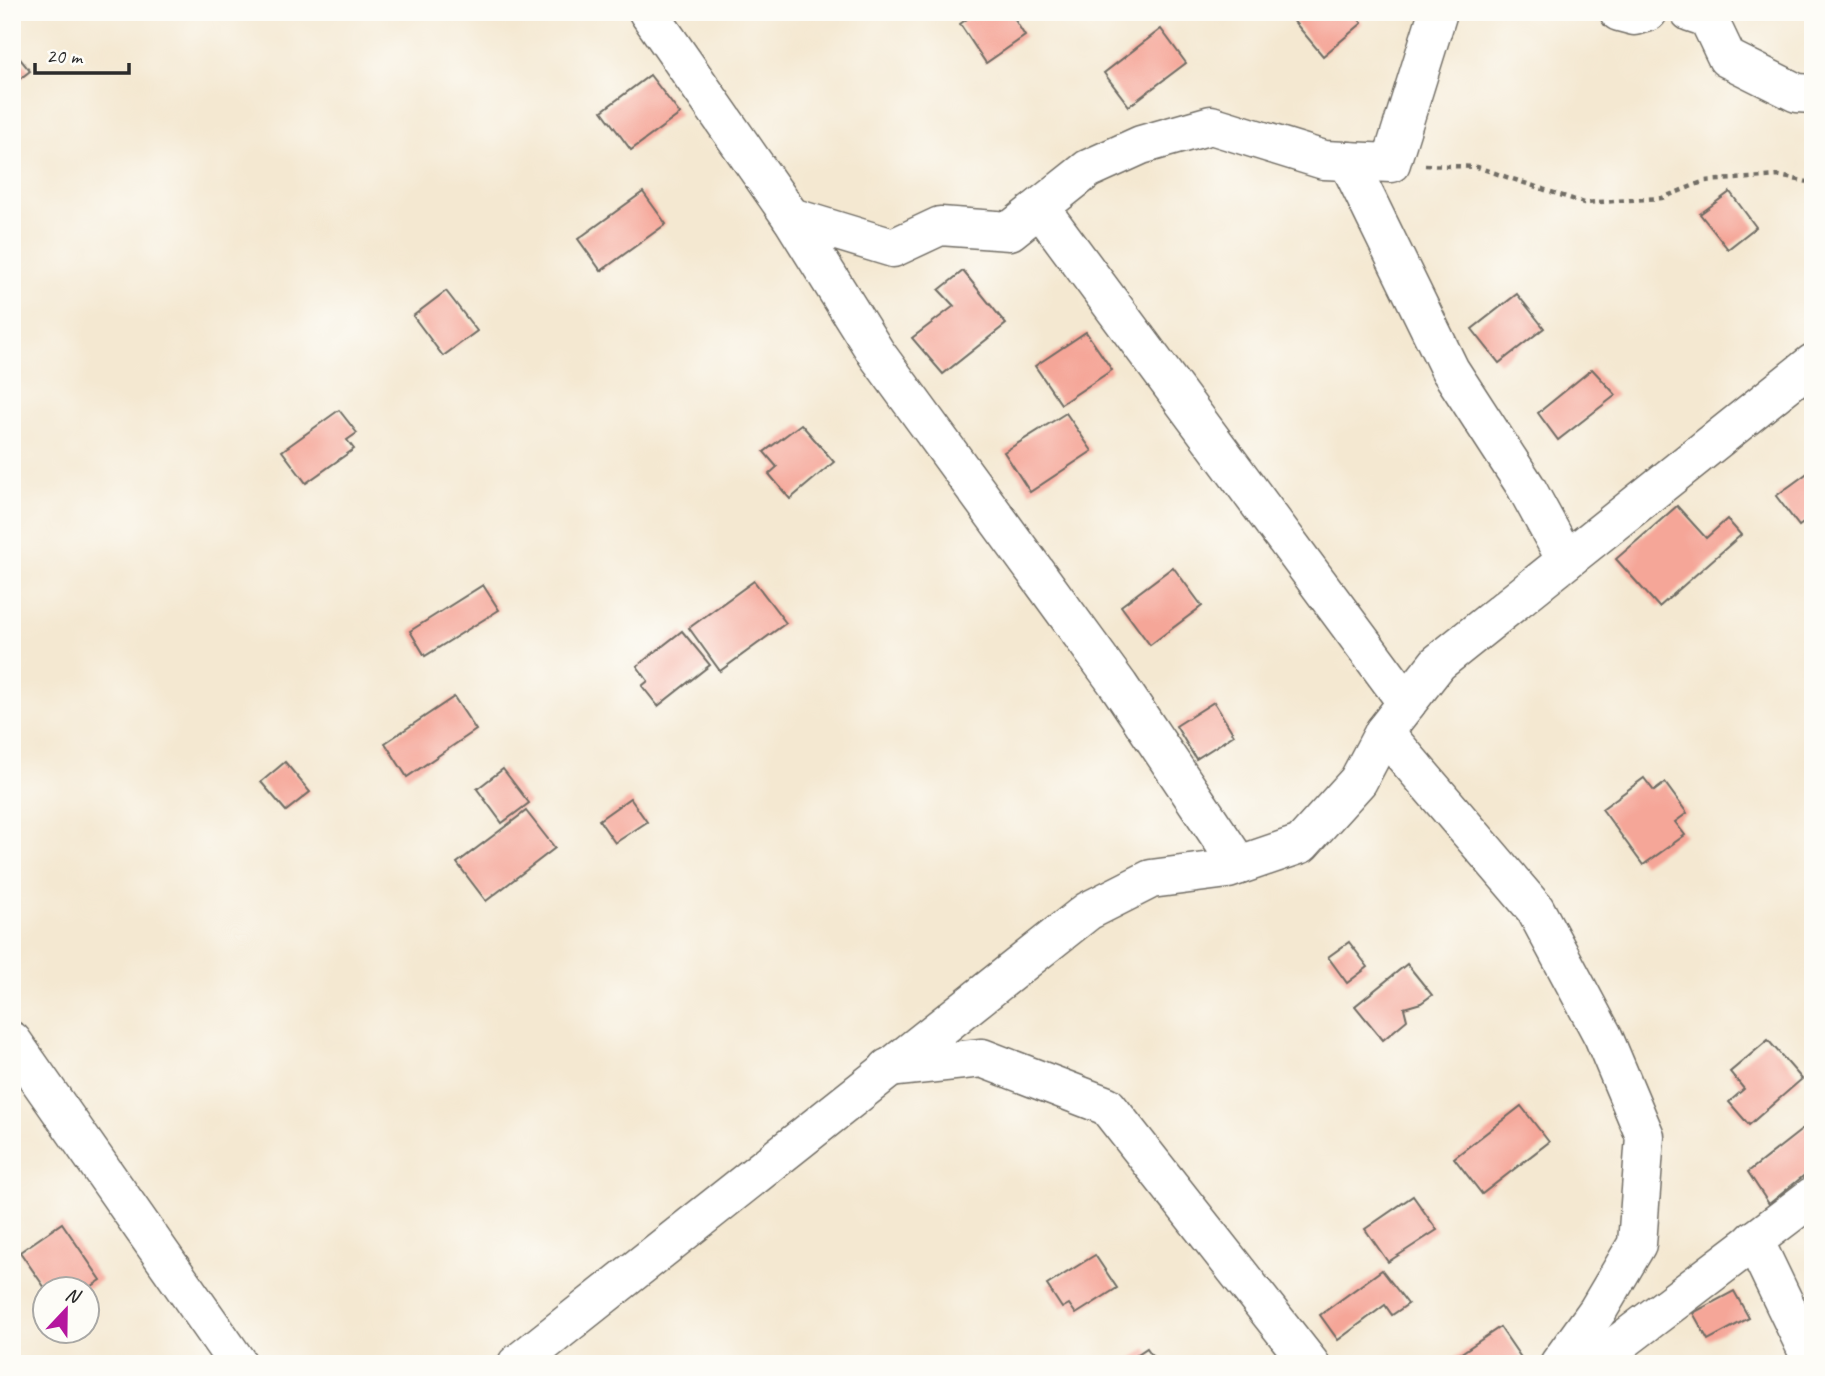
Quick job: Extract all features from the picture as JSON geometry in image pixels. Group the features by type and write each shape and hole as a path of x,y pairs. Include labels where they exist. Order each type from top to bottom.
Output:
{"street":[{"path":"648,12 791,217 876,353 1119,686 1239,865"},
{"path":"791,217 893,247 940,226 1010,231 1088,169 1141,145 1212,125 1324,160 1391,163 1438,12"},
{"path":"1619,12 1634,16 1648,12"},
{"path":"1689,12 1708,18 1727,58 1797,93 1813,94"},
{"path":"1348,161 1450,370 1526,486 1566,560"},
{"path":"1040,208 1407,703"},
{"path":"517,1364 1088,911 1151,879 1239,865 1301,844 1358,781 1384,732 1438,663 1813,363"},
{"path":"1384,732 1535,909 1603,1036 1645,1136 1637,1244 1598,1310 1559,1364"},
{"path":"12,1041 238,1364"},
{"path":"888,1068 982,1058 1107,1106 1310,1364"},
{"path":"1592,1364 1813,1196"},
{"path":"1754,1240 1813,1363"}],"path":[{"path":"1391,163 1477,167 1584,204 1662,198 1705,181 1779,176 1813,183"}],"building":[{"path":"977,12 1010,12 1025,36 986,63 960,24"},
{"path":"1286,12 1353,12 1362,23 1323,56"},
{"path":"1161,29 1186,63 1129,106 1104,73"},
{"path":"12,49 30,71 12,85"},
{"path":"650,75 680,114 631,150 602,111"},
{"path":"643,192 666,224 601,271 578,239"},
{"path":"1730,192 1756,227 1728,249 1700,214"},
{"path":"963,271 1006,324 943,374 912,338 954,306 939,290"},
{"path":"446,291 477,331 443,356 413,316"},
{"path":"1517,294 1544,328 1499,363 1472,329"},
{"path":"1086,332 1112,370 1061,404 1035,366"},
{"path":"1592,369 1616,395 1558,440 1538,413"},
{"path":"339,410 357,433 347,440 354,449 306,483 282,451"},
{"path":"1066,413 1092,451 1030,492 1004,452"},
{"path":"801,424 834,462 790,499 769,474 777,467 764,452"},
{"path":"1813,469 1813,516 1799,526 1776,496"},
{"path":"1677,506 1706,538 1727,519 1741,535 1659,607 1616,559"},
{"path":"1173,567 1202,606 1150,645 1121,606"},
{"path":"754,581 786,623 720,671 689,628"},
{"path":"483,585 499,610 425,656 410,631"},
{"path":"682,631 710,665 658,706 642,686 648,681 637,666"},
{"path":"454,697 476,730 407,777 385,743"},
{"path":"1214,702 1234,735 1196,759 1176,726"},
{"path":"285,762 310,792 286,811 261,782"},
{"path":"503,769 529,803 502,823 477,789"},
{"path":"1644,778 1654,791 1665,783 1687,813 1675,822 1685,835 1643,865 1602,809"},
{"path":"630,798 647,822 615,843 599,820"},
{"path":"526,811 555,848 486,901 457,863"},
{"path":"1349,942 1368,967 1347,983 1328,957"},
{"path":"1407,964 1432,995 1421,1003 1404,1008 1407,1020 1383,1040 1355,1006"},
{"path":"1768,1040 1802,1079 1749,1125 1729,1102 1744,1089 1730,1072"},
{"path":"1521,1106 1549,1142 1482,1194 1454,1158"},
{"path":"1813,1121 1813,1168 1769,1204 1748,1172"},
{"path":"1413,1196 1437,1230 1388,1262 1365,1229"},
{"path":"62,1223 97,1274 35,1274 20,1252"},
{"path":"1095,1255 1117,1288 1076,1314 1069,1304 1062,1308 1047,1285"},
{"path":"1382,1270 1408,1304 1392,1315 1385,1305 1338,1340 1320,1315"},
{"path":"1734,1291 1749,1318 1708,1340 1693,1313"},
{"path":"1500,1327 1522,1359 1515,1364 1458,1364 1454,1358"},
{"path":"1147,1348 1158,1364 1123,1364"}]}
